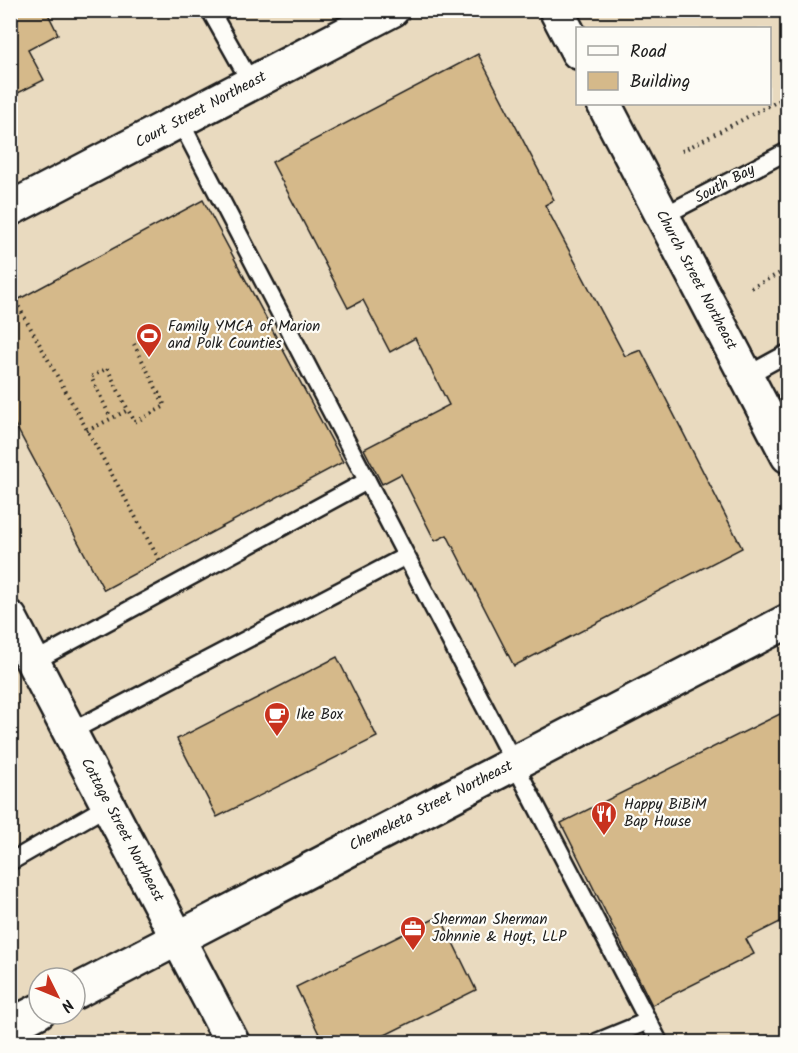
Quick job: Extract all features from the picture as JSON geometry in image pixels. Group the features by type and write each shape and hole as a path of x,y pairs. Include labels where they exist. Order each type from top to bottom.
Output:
{"street":[{"name":"Court Street Northeast","path":"10,209 392,10"},
{"path":"556,10 576,48"},
{"name":"Church Street Northeast","path":"605,105 788,456"},
{"name":"Cottage Street Northeast","path":"10,618 232,1042"},
{"name":"Chemeketa Street Northeast","path":"87,986 788,621"},
{"path":"10,1026 27,1017"}],"lane":[{"path":"210,10 251,83"},
{"path":"180,121 659,1042"},
{"name":"South Bay","path":"663,216 788,151"},
{"path":"746,375 788,353"},
{"path":"33,662 367,481"},
{"path":"70,732 406,556"},
{"path":"10,862 109,805"},
{"path":"597,1042 648,1021"}],"path":[{"path":"771,105 788,96"},
{"path":"682,151 771,105"},
{"path":"751,288 788,269"},
{"path":"10,291 174,587"},
{"path":"109,414 91,377 107,368 135,422 165,406 134,344"},
{"path":"87,431 128,410"}],"shaded area":[{"path":"11,11 787,11 787,1042 11,1042"}],"building":[{"path":"10,10 46,10 58,34 28,50 44,80 10,97"},
{"path":"478,54 554,200 545,205 625,356 641,350 742,548 514,666 447,535 435,541 401,474 382,484 364,449 449,405 415,338 390,352 363,300 348,308 272,162"},
{"name":"Family YMCA of Marion and Polk Counties","path":"203,200 343,462 104,590 10,415 10,304"},
{"name":"Ike Box","path":"337,657 377,737 217,817 177,739"},
{"path":"788,710 788,918 746,939 754,954 652,1005 561,823"},
{"name":"Sherman Sherman Johnnie & Hoyt, LLP","path":"440,916 476,990 371,1042 323,1042 296,987"}],"place":[{"name":"Family YMCA of Marion and Polk Counties","path":"149,359"},
{"name":"Ike Box","path":"277,738"},
{"name":"Happy BiBiM Bap House","path":"604,837"},
{"name":"Sherman Sherman Johnnie & Hoyt, LLP","path":"413,952"}]}
